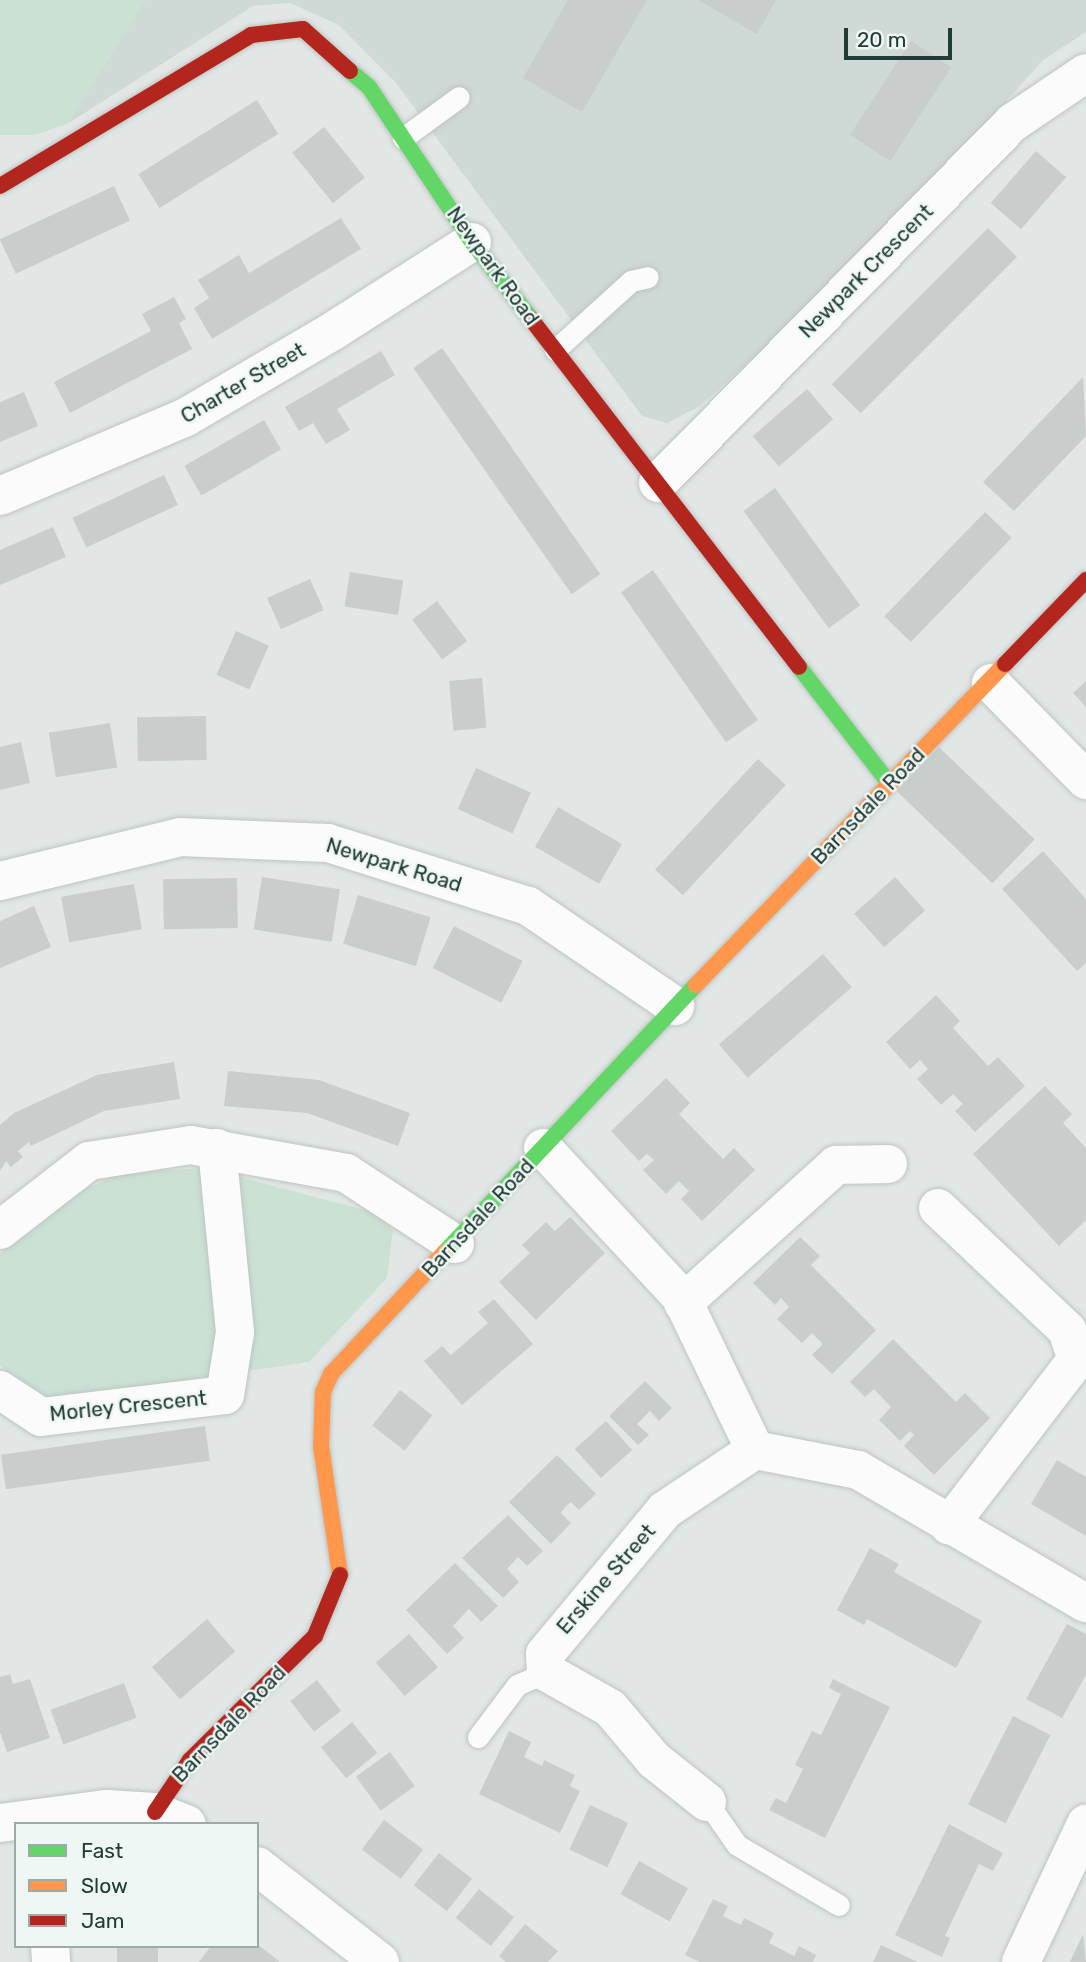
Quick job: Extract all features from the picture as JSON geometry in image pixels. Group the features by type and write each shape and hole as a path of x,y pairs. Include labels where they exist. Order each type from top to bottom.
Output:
{"street":[{"name":"Newpark Road","path":"0,186 23,177 251,35 303,29 369,87 472,242 889,783"},
{"name":"Newpark Crescent","path":"658,483 1012,123 1086,73"},
{"name":"Charter Street","path":"0,496 186,417 333,331 472,242"},
{"name":"Barnsdale Road","path":"24,1822 107,1809 171,1818 190,1760 315,1636 341,1581 321,1446 323,1392 331,1374 675,1006 889,783 991,682 1086,580"},
{"path":"991,682 1086,780"},
{"name":"Newpark Road","path":"0,881 180,837 328,843 528,906 675,1006"},
{"path":"0,1230 89,1161 191,1145 346,1173 455,1244"},
{"name":"Morley Crescent","path":"0,1390 40,1417 225,1395 235,1332 217,1148"},
{"path":"543,1148 683,1304 755,1450 858,1470 1086,1604"},
{"path":"683,1304 836,1164 888,1164"},
{"path":"938,1208 1067,1330 1077,1359 949,1525"},
{"name":"Erskine Street","path":"546,1672 545,1654 555,1637 664,1510 755,1450"},
{"path":"546,1672 610,1708 654,1760 707,1802"},
{"path":"1021,1962 1086,1824"},
{"path":"259,1868 380,1962"}],"lane":[{"path":"403,138 459,97"},
{"path":"555,350 631,281 648,277"},
{"path":"478,1737 517,1685 546,1672"},
{"path":"707,1802 737,1845 839,1905"}],"shaded area":[{"path":"145,0 1086,0 1086,32 1043,60 882,240 700,406 667,423 642,416 396,83 339,25 290,3 253,6 67,124"}],"green space":[{"path":"0,0 145,0 67,124 35,135 0,135"},
{"path":"206,1168 376,1213 393,1230 387,1278 309,1362 70,1397 35,1398 0,1365 0,1254 51,1205 121,1173"}],"building":[{"path":"568,0 647,0 582,112 523,78"},
{"path":"698,0 776,0 757,34"},
{"path":"911,41 951,67 890,161 850,135"},
{"path":"257,100 278,134 159,208 138,174"},
{"path":"324,127 365,178 333,203 292,153"},
{"path":"1036,151 1066,177 1021,229 991,203"},
{"path":"114,186 130,220 16,274 0,239"},
{"path":"341,218 361,249 212,339 194,308 209,298 198,280 239,255 249,273"},
{"path":"988,228 1017,257 861,413 832,384"},
{"path":"174,297 186,319 179,323 192,349 70,413 54,382 151,331 142,314"},
{"path":"442,348 600,574 572,594 413,368"},
{"path":"381,351 395,375 337,409 350,430 326,444 313,423 299,431 285,407"},
{"path":"1083,377 1086,436 1014,511 983,482"},
{"path":"807,389 833,419 779,466 753,436"},
{"path":"24,392 38,426 0,442 0,402"},
{"path":"264,420 281,449 201,495 184,466"},
{"path":"164,475 178,505 86,548 72,518"},
{"path":"775,488 860,605 829,628 743,511"},
{"path":"985,512 1012,538 911,642 884,616"},
{"path":"53,527 66,557 0,585 0,550"},
{"path":"653,570 758,720 726,742 621,592"},
{"path":"350,572 403,580 398,615 345,607"},
{"path":"310,579 324,610 281,629 267,598"},
{"path":"437,601 467,641 442,660 412,620"},
{"path":"236,631 269,646 249,689 216,675"},
{"path":"482,678 486,728 453,731 449,681"},
{"path":"1086,681 1086,707 1073,693"},
{"path":"206,716 207,760 138,761 137,717"},
{"path":"110,723 117,767 56,777 49,733"},
{"path":"21,742 30,783 0,790 0,747"},
{"path":"939,747 1035,839 992,883 897,791"},
{"path":"758,759 786,785 683,895 655,869"},
{"path":"476,768 531,792 513,834 458,809"},
{"path":"558,807 622,844 599,884 535,847"},
{"path":"1043,851 1086,899 1086,963 1077,971 1002,889"},
{"path":"262,877 340,889 332,942 254,929"},
{"path":"895,877 925,910 884,947 854,914"},
{"path":"237,878 238,928 164,929 163,879"},
{"path":"134,884 142,929 69,942 61,897"},
{"path":"358,895 431,917 416,966 343,944"},
{"path":"34,906 51,947 0,968 0,921"},
{"path":"454,926 523,961 501,1003 433,968"},
{"path":"823,954 852,987 748,1078 719,1045"},
{"path":"936,995 960,1021 953,1028 988,1066 998,1057 1025,1086 975,1132 955,1111 963,1104 953,1094 941,1105 917,1079 928,1069 920,1060 910,1069 886,1042"},
{"path":"174,1062 180,1099 104,1111 31,1146 29,1142 18,1151 23,1157 11,1167 6,1161 0,1171 0,1125 14,1113 97,1075"},
{"path":"228,1071 319,1080 410,1113 398,1146 307,1113 224,1106"},
{"path":"666,1078 690,1103 679,1114 723,1159 734,1148 755,1170 702,1221 681,1199 689,1191 679,1181 666,1194 643,1170 654,1160 647,1154 639,1161 611,1131"},
{"path":"1045,1086 1072,1114 1063,1123 1086,1148 1086,1220 1059,1246 973,1154"},
{"path":"570,1217 605,1253 536,1320 499,1282 530,1253 522,1245 546,1222 555,1231"},
{"path":"800,1237 820,1256 811,1265 876,1330 832,1374 812,1355 823,1344 812,1333 802,1343 777,1319 789,1307 781,1298 775,1305 753,1283"},
{"path":"494,1299 533,1344 462,1405 424,1361 442,1346 451,1355 488,1323 478,1312"},
{"path":"893,1339 956,1402 965,1393 990,1418 934,1475 904,1446 914,1435 910,1431 900,1441 879,1420 891,1407 874,1389 865,1397 850,1382"},
{"path":"645,1381 672,1408 659,1421 650,1411 637,1424 649,1435 638,1445 609,1416"},
{"path":"400,1390 432,1415 405,1451 372,1425"},
{"path":"606,1421 632,1450 601,1478 575,1449"},
{"path":"205,1426 210,1461 6,1489 1,1455"},
{"path":"557,1455 596,1494 579,1510 571,1502 566,1506 561,1513 571,1523 551,1544 509,1502"},
{"path":"1057,1460 1086,1477 1086,1536 1031,1504"},
{"path":"508,1515 543,1551 527,1566 518,1557 507,1569 519,1582 503,1598 462,1558"},
{"path":"870,1548 899,1564 894,1572 982,1621 956,1668 867,1619 864,1625 837,1610"},
{"path":"455,1563 498,1606 481,1622 469,1609 453,1626 464,1638 447,1654 406,1610"},
{"path":"207,1619 235,1651 180,1699 152,1667"},
{"path":"1067,1624 1086,1634 1086,1675 1062,1718 1026,1699"},
{"path":"409,1634 438,1667 405,1696 376,1663"},
{"path":"10,1674 13,1684 30,1679 50,1738 7,1752 0,1732 0,1677"},
{"path":"833,1679 890,1707 825,1838 769,1810 776,1798 786,1803 803,1769 795,1765 812,1731 821,1735 841,1694 829,1688"},
{"path":"317,1680 341,1711 314,1732 290,1701"},
{"path":"124,1683 137,1718 63,1744 51,1710"},
{"path":"1013,1716 1050,1735 1005,1823 968,1804"},
{"path":"352,1722 377,1753 346,1778 321,1747"},
{"path":"509,1731 531,1742 524,1757 542,1766 544,1760 575,1775 570,1786 580,1791 560,1833 479,1794"},
{"path":"390,1752 415,1786 381,1811 356,1777"},
{"path":"590,1805 628,1823 607,1867 569,1849"},
{"path":"384,1820 423,1849 401,1879 362,1850"},
{"path":"949,1824 1003,1853 993,1871 979,1864 945,1936 950,1938 942,1957 895,1935"},
{"path":"439,1853 472,1879 447,1911 414,1885"},
{"path":"639,1861 688,1888 670,1921 621,1894"},
{"path":"479,1889 514,1917 491,1946 456,1918"},
{"path":"713,1899 728,1906 723,1916 741,1925 744,1918 774,1933 769,1943 794,1956 799,1946 816,1955 813,1962 700,1962 685,1955"},
{"path":"525,1924 558,1951 548,1962 506,1962 499,1956"},
{"path":"1083,1934 1086,1962 1070,1962"},
{"path":"881,1945 918,1962 873,1962"},
{"path":"259,1946 280,1962 199,1962 210,1948 259,1948"},
{"path":"117,1948 158,1948 158,1962 117,1962"}],"traffic: fast":[{"path":"350,71 369,87 472,242 531,319"},
{"path":"799,667 889,783"},
{"path":"444,1253 696,985"}],"traffic: slow":[{"path":"696,985 1005,664"},
{"path":"340,1575 321,1446 323,1392 331,1374 444,1253"}],"traffic: jam":[{"path":"0,186 251,35 303,29 350,71"},
{"path":"531,319 799,667"},
{"path":"1005,664 1086,580"},
{"path":"155,1812 190,1760 315,1636 340,1575"}]}
